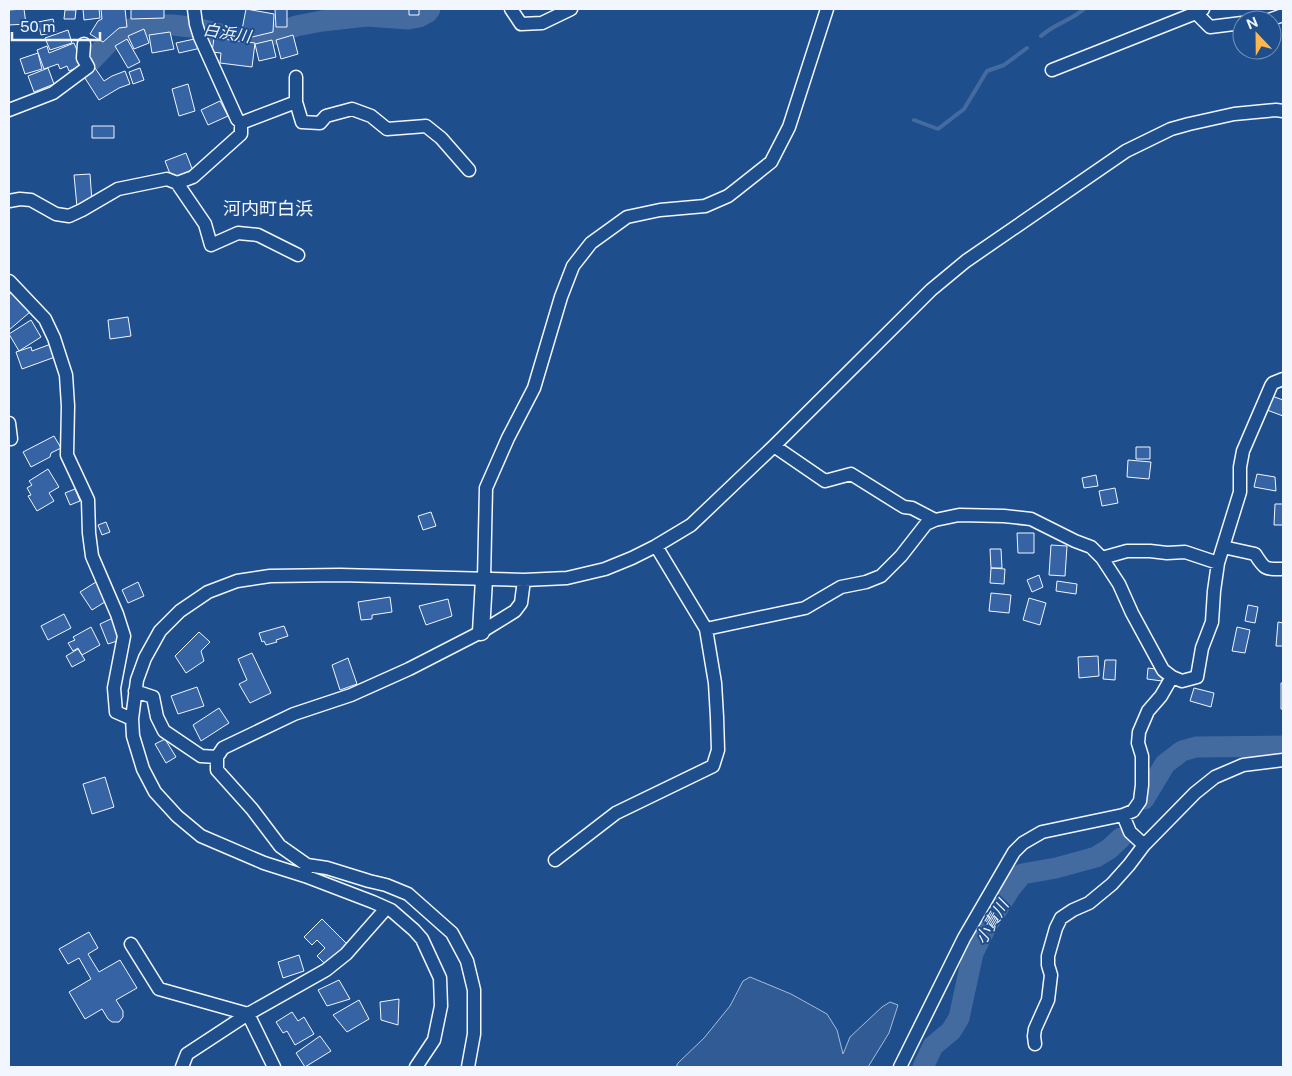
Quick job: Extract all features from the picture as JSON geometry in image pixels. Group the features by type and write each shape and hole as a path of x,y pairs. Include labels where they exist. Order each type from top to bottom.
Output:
{"main road":[{"path":"481,632 484,579"}],"street":[{"path":"9,201 31,200 56,214 69,216 118,189 167,180 177,183 193,177 241,134 241,122 237,119 198,28 194,9"},
{"path":"511,9 521,24 542,24 571,9"},
{"path":"484,579 486,488 508,438 534,388 561,297 573,266 591,243 627,217 660,210 704,206 738,190 771,162 788,127 827,9"},
{"path":"1052,70 1200,11 1210,27 1232,24"},
{"path":"9,110 53,93 88,67 83,58 84,44"},
{"path":"296,77 296,102 302,122 320,123 326,116 352,109 370,116 387,129 426,126 441,138 469,170"},
{"path":"241,122 296,102"},
{"path":"416,1067 434,1040 441,1006 440,978 422,939 414,930 391,910 306,870 264,862 201,836 176,816 155,792 143,769 132,736 132,719 137,680 145,658 160,631 180,611 208,592 237,581 270,576 524,580 567,578 605,568 632,558 691,525 774,446 931,290 966,261 1126,150 1171,129 1189,124 1234,114 1283,111"},
{"path":"177,183 204,224 211,245 238,233 258,235 298,255"},
{"path":"9,281 45,318 54,338 66,375 68,406 67,455 88,500 92,556 117,614 124,636 114,688 116,712 132,719"},
{"path":"706,629 805,608 841,587 866,582 881,576 901,556 926,524 936,520 959,515 1004,516 1031,519 1091,547 1102,558 1119,584 1132,613 1163,670 1172,677 1182,681 1197,677 1202,648 1212,622 1218,563 1240,492 1240,468 1243,451 1270,386 1283,379"},
{"path":"9,423 11,439"},
{"path":"774,446 826,481 851,474 904,507 912,508 936,520"},
{"path":"555,860 616,813 713,766 718,750 717,717 715,683 706,629 656,546"},
{"path":"1223,547 1255,554 1266,569 1283,569"},
{"path":"1102,558 1127,550 1167,553 1185,552 1218,563"},
{"path":"468,1067 474,1034 474,990 467,962 452,933 408,894 386,885 327,868 306,870 280,846 252,809 217,770 217,758 223,748 294,714 359,691 409,669 481,632 516,611 522,603 524,580"},
{"path":"900,1067 964,938 1014,852 1023,843 1042,832 1123,815 1133,811 1140,802 1142,756 1138,743 1140,732 1148,711 1161,696 1172,677"},
{"path":"135,691 153,697 157,717 164,731 201,756 217,758"},
{"path":"1035,1044 1035,1029 1048,1000 1051,975 1048,956 1061,918 1088,903 1112,884 1144,845 1195,794 1215,777 1243,765 1283,760"},
{"path":"1123,815 1130,832 1144,845"},
{"path":"182,1067 187,1054 248,1014 326,970 346,954 383,912 384,907"},
{"path":"131,944 159,989 248,1014 274,1067"}],"shaded area":[{"path":"750,977 791,994 827,1014 837,1030 843,1054 850,1037 882,1007 890,1002 898,1005 889,1033 868,1067 676,1067 704,1038 730,1006 743,981"}],"building":[{"path":"24,9 26,24 9,25 9,10"},
{"path":"83,9 99,9 100,18 84,20"},
{"path":"101,9 125,9 127,27 119,28 103,42 90,34 98,21 102,19"},
{"path":"131,9 164,9 164,18 131,19"},
{"path":"246,9 274,14 273,32 252,37 241,35"},
{"path":"275,9 287,9 287,27 276,27"},
{"path":"409,9 419,9 419,15 409,15"},
{"path":"65,10 76,10 75,19 64,19"},
{"path":"53,19 56,32 41,35 38,22"},
{"path":"144,29 149,43 134,49 128,36"},
{"path":"68,30 72,43 50,50 45,38"},
{"path":"170,32 174,49 152,53 149,35"},
{"path":"293,35 298,54 281,59 276,40"},
{"path":"199,38 201,48 179,53 176,43"},
{"path":"214,38 255,43 252,67 220,63 221,53 212,52"},
{"path":"127,39 140,62 128,68 115,46"},
{"path":"272,40 276,57 259,61 255,44"},
{"path":"74,43 83,65 69,71 67,66 60,69 58,64 44,69 37,50 47,46 49,53"},
{"path":"38,53 42,69 25,74 20,59"},
{"path":"48,68 54,84 34,92 28,76"},
{"path":"95,68 104,81 125,71 130,84 99,100 83,75"},
{"path":"140,68 144,80 133,84 129,72"},
{"path":"188,84 195,111 179,116 172,89"},
{"path":"220,101 228,116 208,125 201,110"},
{"path":"92,126 114,126 114,138 92,138"},
{"path":"186,153 193,171 172,179 165,161"},
{"path":"90,174 92,202 77,207 74,175"},
{"path":"12,292 30,312 9,330 9,295"},
{"path":"128,317 131,336 110,339 108,320"},
{"path":"31,320 41,337 19,351 9,334"},
{"path":"51,344 55,357 22,369 16,352 31,347 32,351"},
{"path":"1272,396 1283,400 1283,416 1267,410"},
{"path":"54,436 61,448 51,453 50,457 31,467 23,452"},
{"path":"1136,447 1150,447 1150,459 1136,459"},
{"path":"1128,460 1151,462 1149,479 1127,477"},
{"path":"48,469 59,487 49,493 54,501 37,511 28,496 31,495 27,488 32,485 29,481"},
{"path":"1257,474 1275,477 1276,491 1254,487"},
{"path":"1096,475 1098,486 1084,488 1082,478"},
{"path":"1115,488 1118,503 1102,506 1099,491"},
{"path":"75,489 80,501 70,505 65,493"},
{"path":"1275,504 1283,504 1283,525 1274,525"},
{"path":"431,512 436,526 423,530 418,516"},
{"path":"106,522 110,532 102,535 98,525"},
{"path":"1017,533 1034,533 1034,553 1018,553"},
{"path":"1051,545 1067,546 1065,576 1049,575"},
{"path":"990,549 1001,549 1002,568 991,568"},
{"path":"991,568 1005,569 1004,584 990,583"},
{"path":"1039,575 1043,587 1032,592 1027,580"},
{"path":"1057,581 1077,584 1076,594 1056,591"},
{"path":"96,582 108,600 92,610 80,592"},
{"path":"138,582 144,596 128,603 122,590"},
{"path":"991,593 1011,595 1009,613 989,611"},
{"path":"390,597 392,612 372,615 372,619 361,620 358,602"},
{"path":"1029,598 1046,603 1040,625 1023,620"},
{"path":"448,599 452,616 426,625 419,606"},
{"path":"1248,605 1258,607 1255,623 1245,621"},
{"path":"64,614 71,628 48,640 41,626"},
{"path":"115,617 123,639 108,644 100,624"},
{"path":"1278,622 1283,623 1283,646 1276,646"},
{"path":"284,626 288,636 266,645 264,641 262,642 259,633"},
{"path":"91,627 100,645 82,655 78,648 73,651 68,643 75,640 73,637"},
{"path":"1237,627 1250,630 1245,653 1232,651"},
{"path":"199,632 210,642 201,651 204,661 186,673 175,656"},
{"path":"78,649 85,660 72,667 66,656"},
{"path":"252,653 271,693 250,703 239,684 247,680 238,659"},
{"path":"1098,656 1099,676 1079,678 1078,657"},
{"path":"348,658 357,684 340,690 332,665"},
{"path":"1105,660 1116,660 1115,680 1103,679"},
{"path":"1148,668 1163,670 1162,681 1147,679"},
{"path":"1281,683 1283,683 1283,709 1281,709"},
{"path":"197,687 204,706 178,714 171,696"},
{"path":"1194,688 1214,693 1211,707 1190,701"},
{"path":"219,708 229,723 201,741 193,725"},
{"path":"165,739 176,757 166,763 155,744"},
{"path":"105,777 114,807 92,814 83,784"},
{"path":"322,919 348,945 327,966 317,956 325,948 317,940 312,945 304,937"},
{"path":"89,932 98,948 88,954 99,972 120,960 137,988 116,1000 123,1011 123,1017 119,1022 112,1022 108,1019 102,1009 85,1019 69,992 91,979 79,958 68,964 59,949"},
{"path":"299,955 304,971 283,978 278,962"},
{"path":"339,980 350,999 327,1006 318,990"},
{"path":"399,999 398,1025 381,1020 380,1002"},
{"path":"359,1000 369,1019 347,1032 333,1015"},
{"path":"292,1012 298,1021 304,1017 314,1034 295,1045 287,1031 283,1033 276,1022"},
{"path":"320,1036 331,1051 305,1067 296,1053"}],"waterway":[{"name":"白浜川","path":"91,61 109,42 126,31 141,25 191,27 236,38 251,39 273,35 296,26 322,21 367,16 408,19 419,17 430,9"},
{"path":"1041,36 1084,9"},
{"path":"914,120 938,129 964,109 987,71 1004,65 1027,48"},
{"name":"小責川","path":"1144,799 1165,764 1182,751 1196,747 1283,746"},
{"name":"小責川","path":"923,1067 933,1046 951,1031 959,1018 973,953 986,927 1022,874 1056,868 1096,857 1121,838"}],"district":[{"name":"河内町白浜","path":"268,208"}]}
